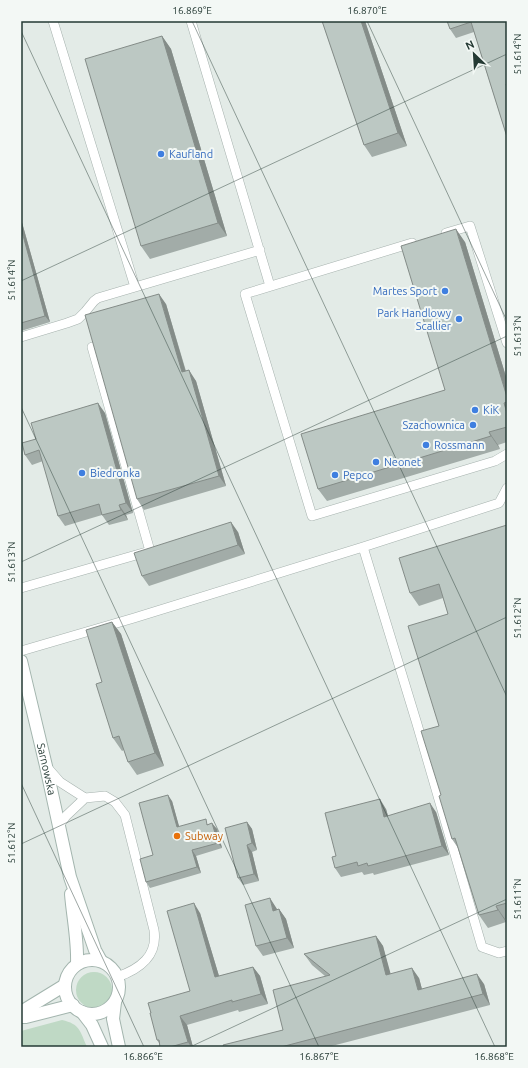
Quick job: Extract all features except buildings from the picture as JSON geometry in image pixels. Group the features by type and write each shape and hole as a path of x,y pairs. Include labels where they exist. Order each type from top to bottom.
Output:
{"main road":[{"name":"Sarnowska","path":"21,661 60,826 70,877 77,940 77,964"},
{"name":"Sarnowska","path":"70,877 95,950 101,961"},
{"path":"102,1047 92,1025 69,1001 66,994 65,985 71,970 77,964 85,961 101,961 108,965 118,977 119,990 115,1002 113,1019 119,1047"},
{"path":"21,1012 65,985"},
{"path":"21,1017 77,1009 90,1014 99,1013 110,1007 115,1002"}],"lane":[{"path":"54,21 135,287"},
{"path":"191,21 270,286"},
{"path":"441,234 470,226 507,343"},
{"path":"419,241 245,294 312,516 495,460 507,454"},
{"path":"21,337 67,324 78,319 98,298 260,250"},
{"path":"21,588 150,551 92,347"},
{"path":"21,651 134,618 499,503 507,488"},
{"path":"363,547 417,724 482,947 499,953 507,951"},
{"path":"46,766 60,782 85,798"},
{"path":"60,826 66,816 85,798 105,796 115,802 125,815 155,937 153,949 146,961 137,968 118,977"}],"green space":[{"path":"98,972 107,977 111,983 111,997 107,1003 98,1008 90,1008 81,1003 77,997 76,986 81,977 87,973"},
{"path":"62,1020 73,1024 79,1029 87,1047 21,1047 21,1031"}],"place":[{"name":"Kaufland","path":"161,154"},
{"name":"Martes Sport","path":"445,291"},
{"name":"Park Handlowy Scallier","path":"459,319"},
{"name":"KiK","path":"475,410"},
{"name":"Szachownica","path":"473,425"},
{"name":"Rossmann","path":"426,445"},
{"name":"Neonet","path":"376,462"},
{"name":"Biedronka","path":"82,473"},
{"name":"Pepco","path":"335,475"},
{"name":"Subway","path":"177,836"}]}
